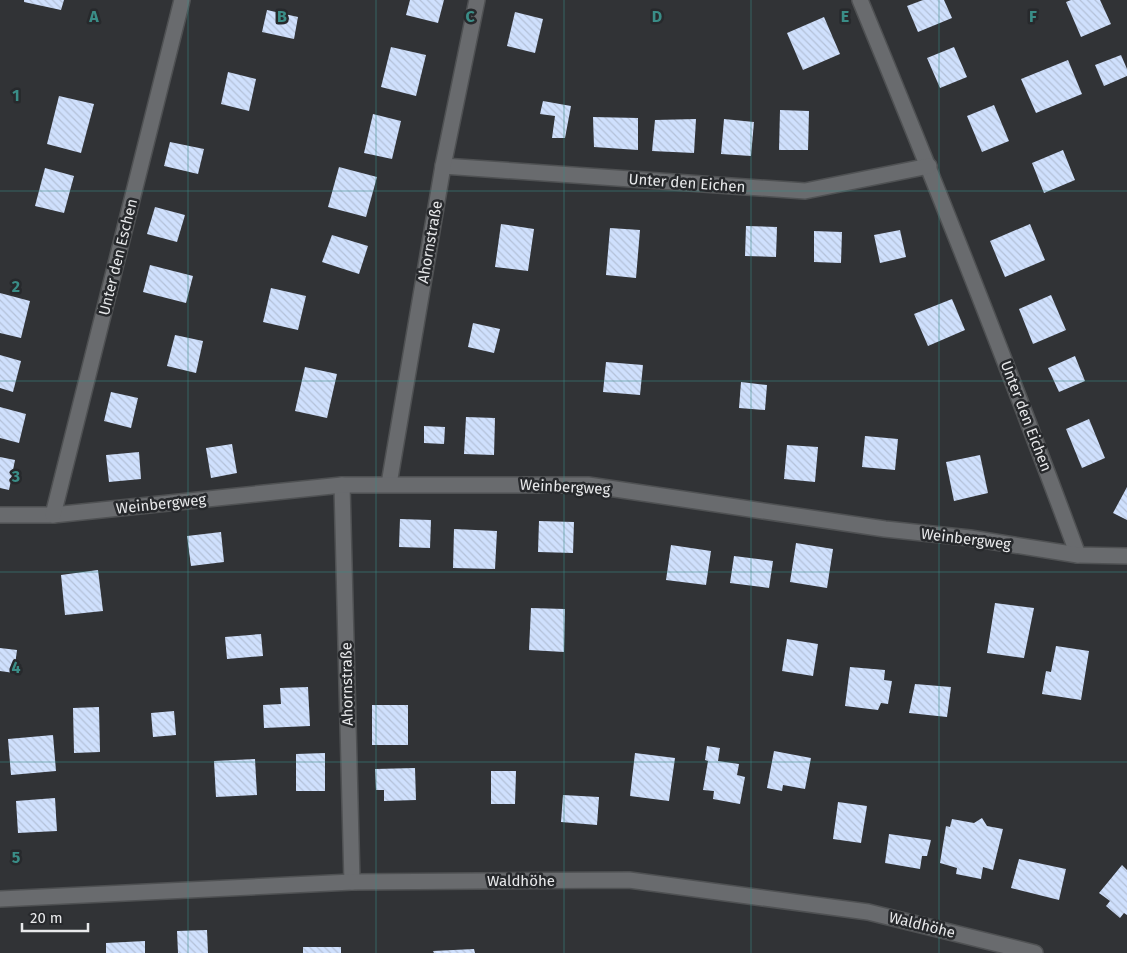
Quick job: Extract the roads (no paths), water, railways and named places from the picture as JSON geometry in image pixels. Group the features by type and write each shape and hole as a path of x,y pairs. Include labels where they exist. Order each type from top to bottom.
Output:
{"street":[{"name":"Unter den Eschen","path":"53,515 182,0"},
{"name":"Ahornstraße","path":"389,484 443,166 478,0"},
{"name":"Unter den Eichen","path":"860,0 929,166 1033,433 1078,555"},
{"name":"Unter den Eichen","path":"443,166 805,191 929,166"},
{"name":"Weinbergweg","path":"0,515 53,515 342,485 588,485 885,529 970,538 1078,555 1127,556"},
{"name":"Ahornstraße","path":"342,485 352,882"},
{"name":"Waldhöhe","path":"0,899 352,882 629,880 868,912 1035,953"}]}
